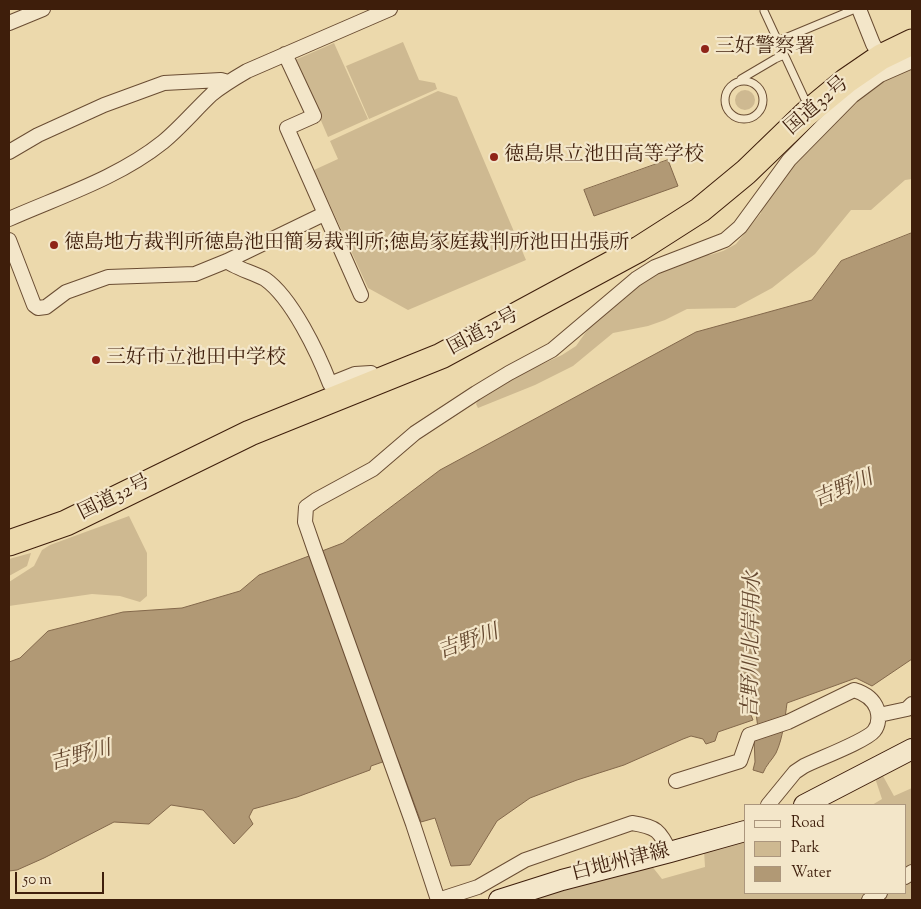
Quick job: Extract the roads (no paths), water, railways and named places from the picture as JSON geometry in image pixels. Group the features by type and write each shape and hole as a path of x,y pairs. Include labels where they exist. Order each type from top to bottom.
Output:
{"highway":[{"name":"国道32号","path":"9,543 66,522 250,433 441,356 639,249 700,210 746,172 810,111 846,80 881,57 912,42"}],"main road":[{"path":"806,804 912,749"},
{"name":"白地州津線","path":"499,900 562,880 744,831"}],"street":[{"path":"9,23 43,9"},
{"path":"9,219 98,180 129,164 162,142 214,93 247,71 390,9"},
{"path":"859,9 873,44 881,57"},
{"path":"285,54 314,116 286,128 361,295"},
{"path":"670,852 662,837 651,826 632,823 525,860 478,887 438,900 413,824 314,548 305,522 304,513 309,504 373,469 415,433 508,373 552,350 636,279 655,268 725,240 740,227 789,160 852,96 880,76 912,61"},
{"path":"11,145 104,105 164,83 221,80 228,82"},
{"path":"9,240 34,305 38,308 46,306 66,292 108,277 195,274 227,261 324,214"},
{"path":"227,261 231,265 266,280 285,299 318,354 330,384 355,374 371,373 377,382"},
{"path":"676,781 740,761 749,735 788,722 854,690 866,695 875,705 879,715 876,729 872,734 795,772 769,804"},
{"path":"879,715 907,709 912,704"}],"lane":[{"path":"778,42 855,9"},
{"path":"764,12 810,111"},
{"path":"740,80 746,80 758,86 763,97 763,103 757,114 745,119 732,116 724,106 725,92 740,80 784,55"}],"water":[{"path":"668,160 678,186 594,216 584,190"},
{"path":"912,233 912,659 872,686 856,678 787,703 776,753 763,773 753,770 755,762 754,738 759,736 756,713 751,715 753,720 718,732 715,741 706,744 703,739 691,736 624,765 530,798 497,821 470,865 451,866 435,818 421,822 397,757 371,766 370,770 297,797 253,809 249,817 253,824 234,844 203,810 171,805 149,824 114,822 44,858 17,870 9,871 9,662 20,658 48,631 123,612 182,608 240,591 259,575 343,543 440,470 696,332 812,300 841,261"}],"place":[{"name":"三好警察署","path":"705,49"},
{"name":"徳島県立池田高等学校","path":"494,157"},
{"name":"徳島地方裁判所徳島池田簡易裁判所;徳島家庭裁判所池田出張所","path":"54,245"},
{"name":"三好市立池田中学校","path":"96,360"}],"water label":[{"name":"吉野川","path":"844,491"},
{"name":"吉野川","path":"469,644"},
{"name":"吉野川北岸用水","path":"754,645"},
{"name":"吉野川","path":"81,758"}]}
